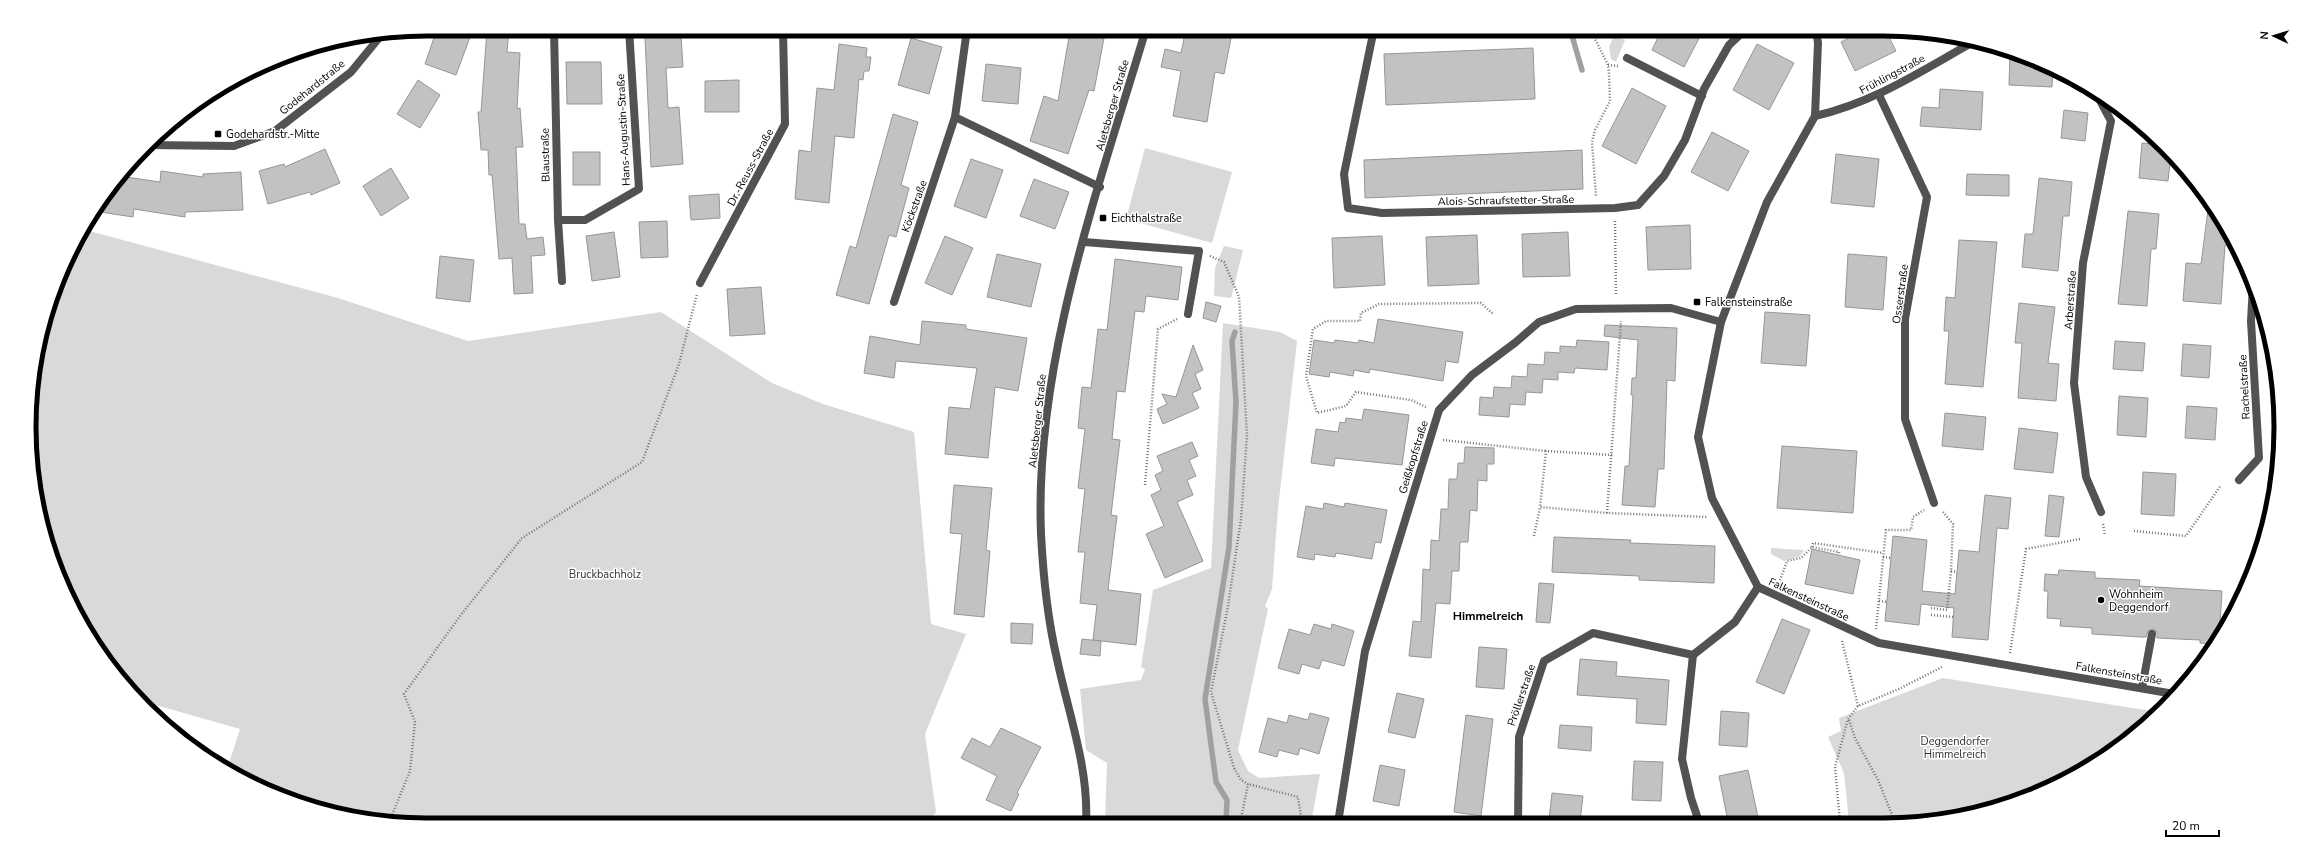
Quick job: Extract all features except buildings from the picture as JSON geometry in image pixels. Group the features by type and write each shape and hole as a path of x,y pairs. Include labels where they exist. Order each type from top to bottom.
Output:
{"street":[{"name":"Blaustraße","path":"554,36 558,220 562,281"},
{"name":"Hans-Augustin-Straße","path":"558,220 585,220 639,189 629,36"},
{"name":"Dr.-Reuss-Straße","path":"700,283 785,124 783,36"},
{"name":"Köckstraße","path":"894,302 955,117 966,36"},
{"name":"Aletsberger Straße","path":"1086,818 1082,770 1056,656 1041,534 1041,483 1048,396 1059,337 1084,242 1144,36"},
{"name":"Alois-Schraufstetter-Straße","path":"1373,36 1344,174 1348,208 1382,214 1615,208 1638,205 1664,176 1685,140 1702,96 1729,45 1739,36"},
{"name":"Falkensteinstraße","path":"1817,36 1815,116 1767,202 1722,322 1698,437 1712,498 1758,587 1879,643 2169,693"},
{"name":"Godehardstraße","path":"157,145 234,146 275,131 351,72 379,39"},
{"name":"Frühlingstraße","path":"1815,116 1844,109 1879,96 1966,45"},
{"path":"1627,58 1702,96"},
{"name":"Osserstraße","path":"1879,96 1927,197 1905,319 1906,419 1934,503"},
{"name":"Arberstraße","path":"2101,103 2111,121 2083,263 2074,383 2086,477 2101,512"},
{"path":"955,117 1100,187"},
{"path":"1084,242 1199,251 1188,314"},
{"name":"Rachelstraße","path":"2240,480 2259,458 2251,321 2252,299"},
{"name":"Geißkopfstraße","path":"1339,818 1365,651 1438,412 1472,375 1516,342 1539,322 1576,309 1671,308 1722,322"},
{"path":"1698,818 1690,798 1682,759 1692,655 1735,622 1758,587"},
{"name":"Pröllerstraße","path":"1518,818 1518,737 1544,661 1593,633 1692,655"},
{"path":"2142,688 2152,634"}],"path":[{"path":"1594,36 1608,65 1610,101 1595,130 1592,142 1597,208"},
{"path":"1608,513 1619,309 1615,208"},
{"path":"1199,251 1224,262 1239,297 1247,435 1238,533 1228,606 1211,692 1228,751 1234,768 1241,780 1248,784 1298,797 1301,818"},
{"path":"392,816 410,771 415,722 404,694 460,616 522,538 642,462 679,364 700,283"},
{"path":"1438,412 1411,400 1356,392 1346,406 1317,413 1306,376 1313,329 1326,321 1360,321 1361,313 1379,304 1481,303 1493,314"},
{"path":"1145,485 1158,329 1188,314"},
{"path":"1430,438 1546,451 1612,455"},
{"path":"1534,536 1540,507 1546,451"},
{"path":"2134,531 2186,536 2221,485"},
{"path":"1931,608 1947,610 1951,571 1953,524 1934,503"},
{"path":"1540,507 1608,513 1722,518"},
{"path":"1876,625 1886,530 1911,530 1913,517"},
{"path":"2009,665 2026,549 2080,539"},
{"path":"1774,594 1788,561 1801,558 1812,547 1813,543 1883,553"},
{"path":"1812,547 1839,552 1838,555"},
{"path":"1883,557 1891,558"},
{"path":"1951,571 1957,572"},
{"path":"1878,601 1887,602"},
{"path":"1931,615 1953,616"},
{"path":"1838,624 1858,706"},
{"path":"1840,818 1835,767 1848,719 1858,706 1927,675 1958,657"},
{"path":"1848,719 1856,738 1878,780 1893,818"},
{"path":"1242,818 1248,784"}],"green space":[{"path":"1614,36 1625,40 1616,62 1611,59 1609,47"},
{"path":"1145,148 1232,172 1212,243 1126,219"},
{"name":"Bruckbachholz","path":"88,231 338,298 468,341 661,312 772,383 823,404 914,432 931,624 966,634 925,734 936,812 932,818 427,818 376,815 326,805 301,797 254,778 231,766 229,764 240,729 152,704 133,685 102,644 76,600 57,553 49,528 39,478 37,453 36,427 39,376 49,326 57,301 76,254"},
{"path":"1224,246 1243,250 1231,298 1214,296 1215,268"},
{"path":"1223,323 1280,332 1297,341 1278,509 1272,589 1265,606 1268,609 1238,750 1248,771 1259,778 1320,774 1312,818 1105,818 1107,763 1086,750 1080,689 1141,680 1145,669 1141,667 1153,590 1211,568"},
{"path":"1771,548 1804,550 1799,557 1784,561 1771,554"},
{"name":"Deggendorfer Himmelreich","path":"1943,678 2151,711 2141,721 2100,752 2056,778 2033,788 1984,805 1934,815 1883,818 1849,818 1844,773 1828,737 1841,731 1839,718"}],"waterway":[{"path":"1572,36 1582,70"},
{"path":"1226,818 1227,800 1216,782 1205,699 1229,547 1236,402 1232,341 1235,332"}],"place":[{"name":"Godehardstr.-Mitte","path":"218,134"},
{"name":"Eichthalstraße","path":"1103,218"},
{"name":"Falkensteinstraße","path":"1697,302"},
{"name":"Wohnheim Deggendorf","path":"2101,600"}],"district":[{"name":"Himmelreich","path":"1488,616"}]}
